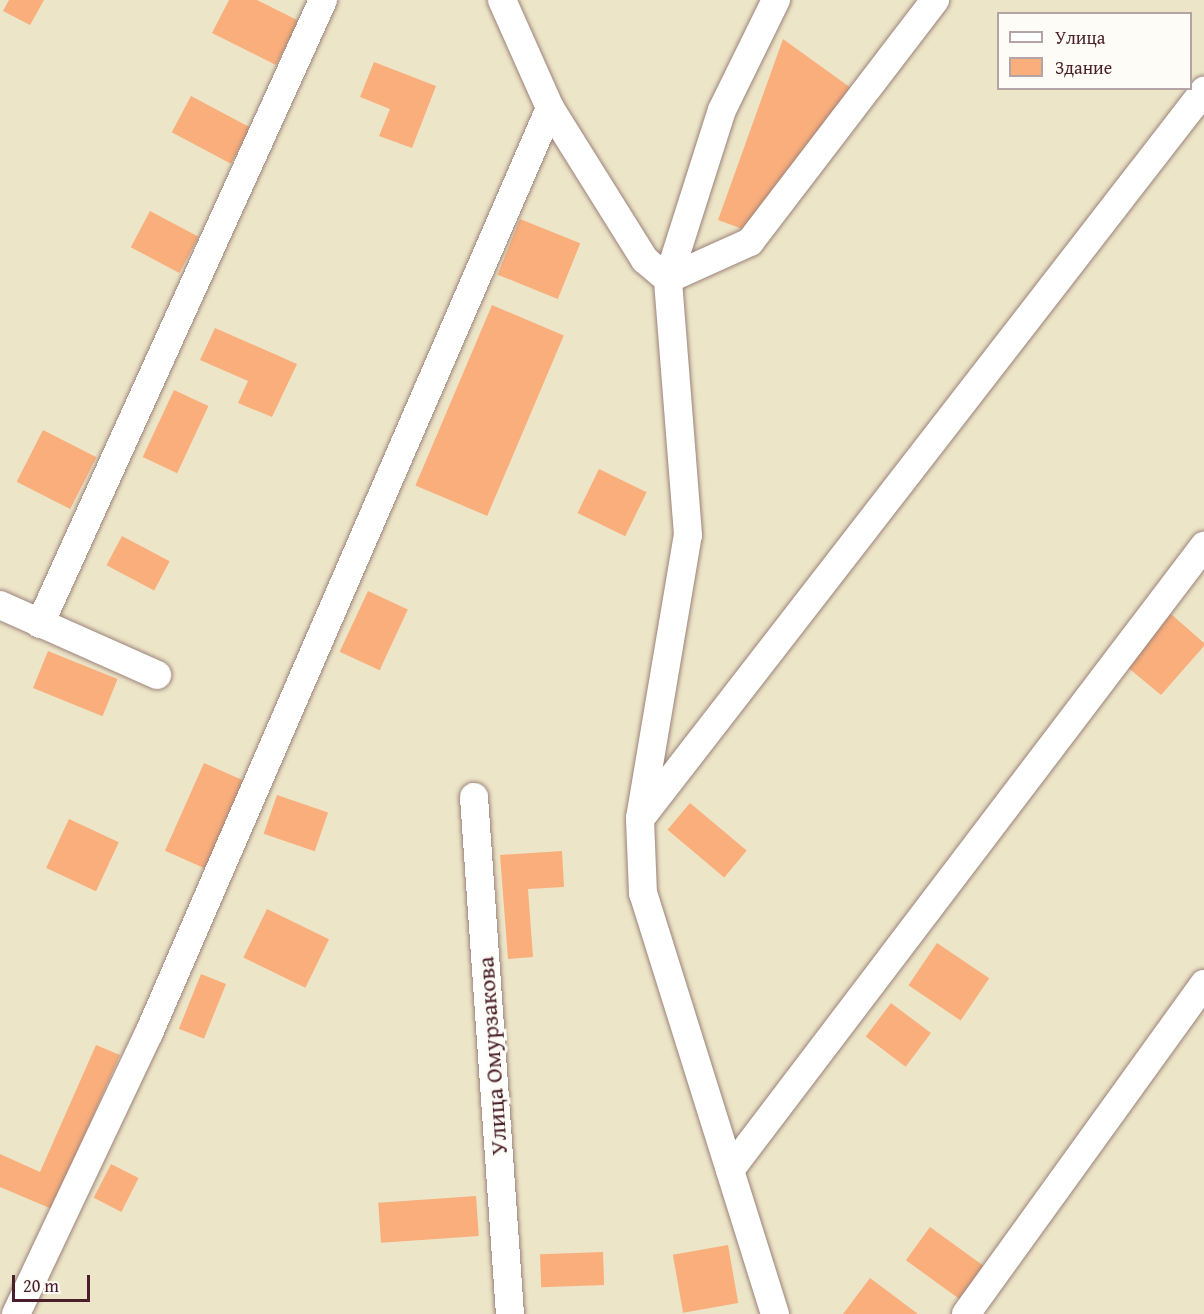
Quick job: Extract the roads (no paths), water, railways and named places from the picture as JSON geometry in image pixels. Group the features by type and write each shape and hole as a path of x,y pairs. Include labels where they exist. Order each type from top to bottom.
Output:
{"street":[{"path":"40,624 323,0"},
{"path":"502,0 550,108 645,260 668,279"},
{"path":"775,1314 643,894 640,818 688,535 668,279 722,110 776,0"},
{"path":"668,279 750,242 935,0"},
{"path":"640,818 1204,91"},
{"path":"16,1314 153,1022 550,108"},
{"path":"730,1170 1204,546"},
{"path":"0,605 157,675"},
{"name":"Улица Омурзакова","path":"474,797 510,1314"},
{"path":"966,1314 1204,984"}]}
